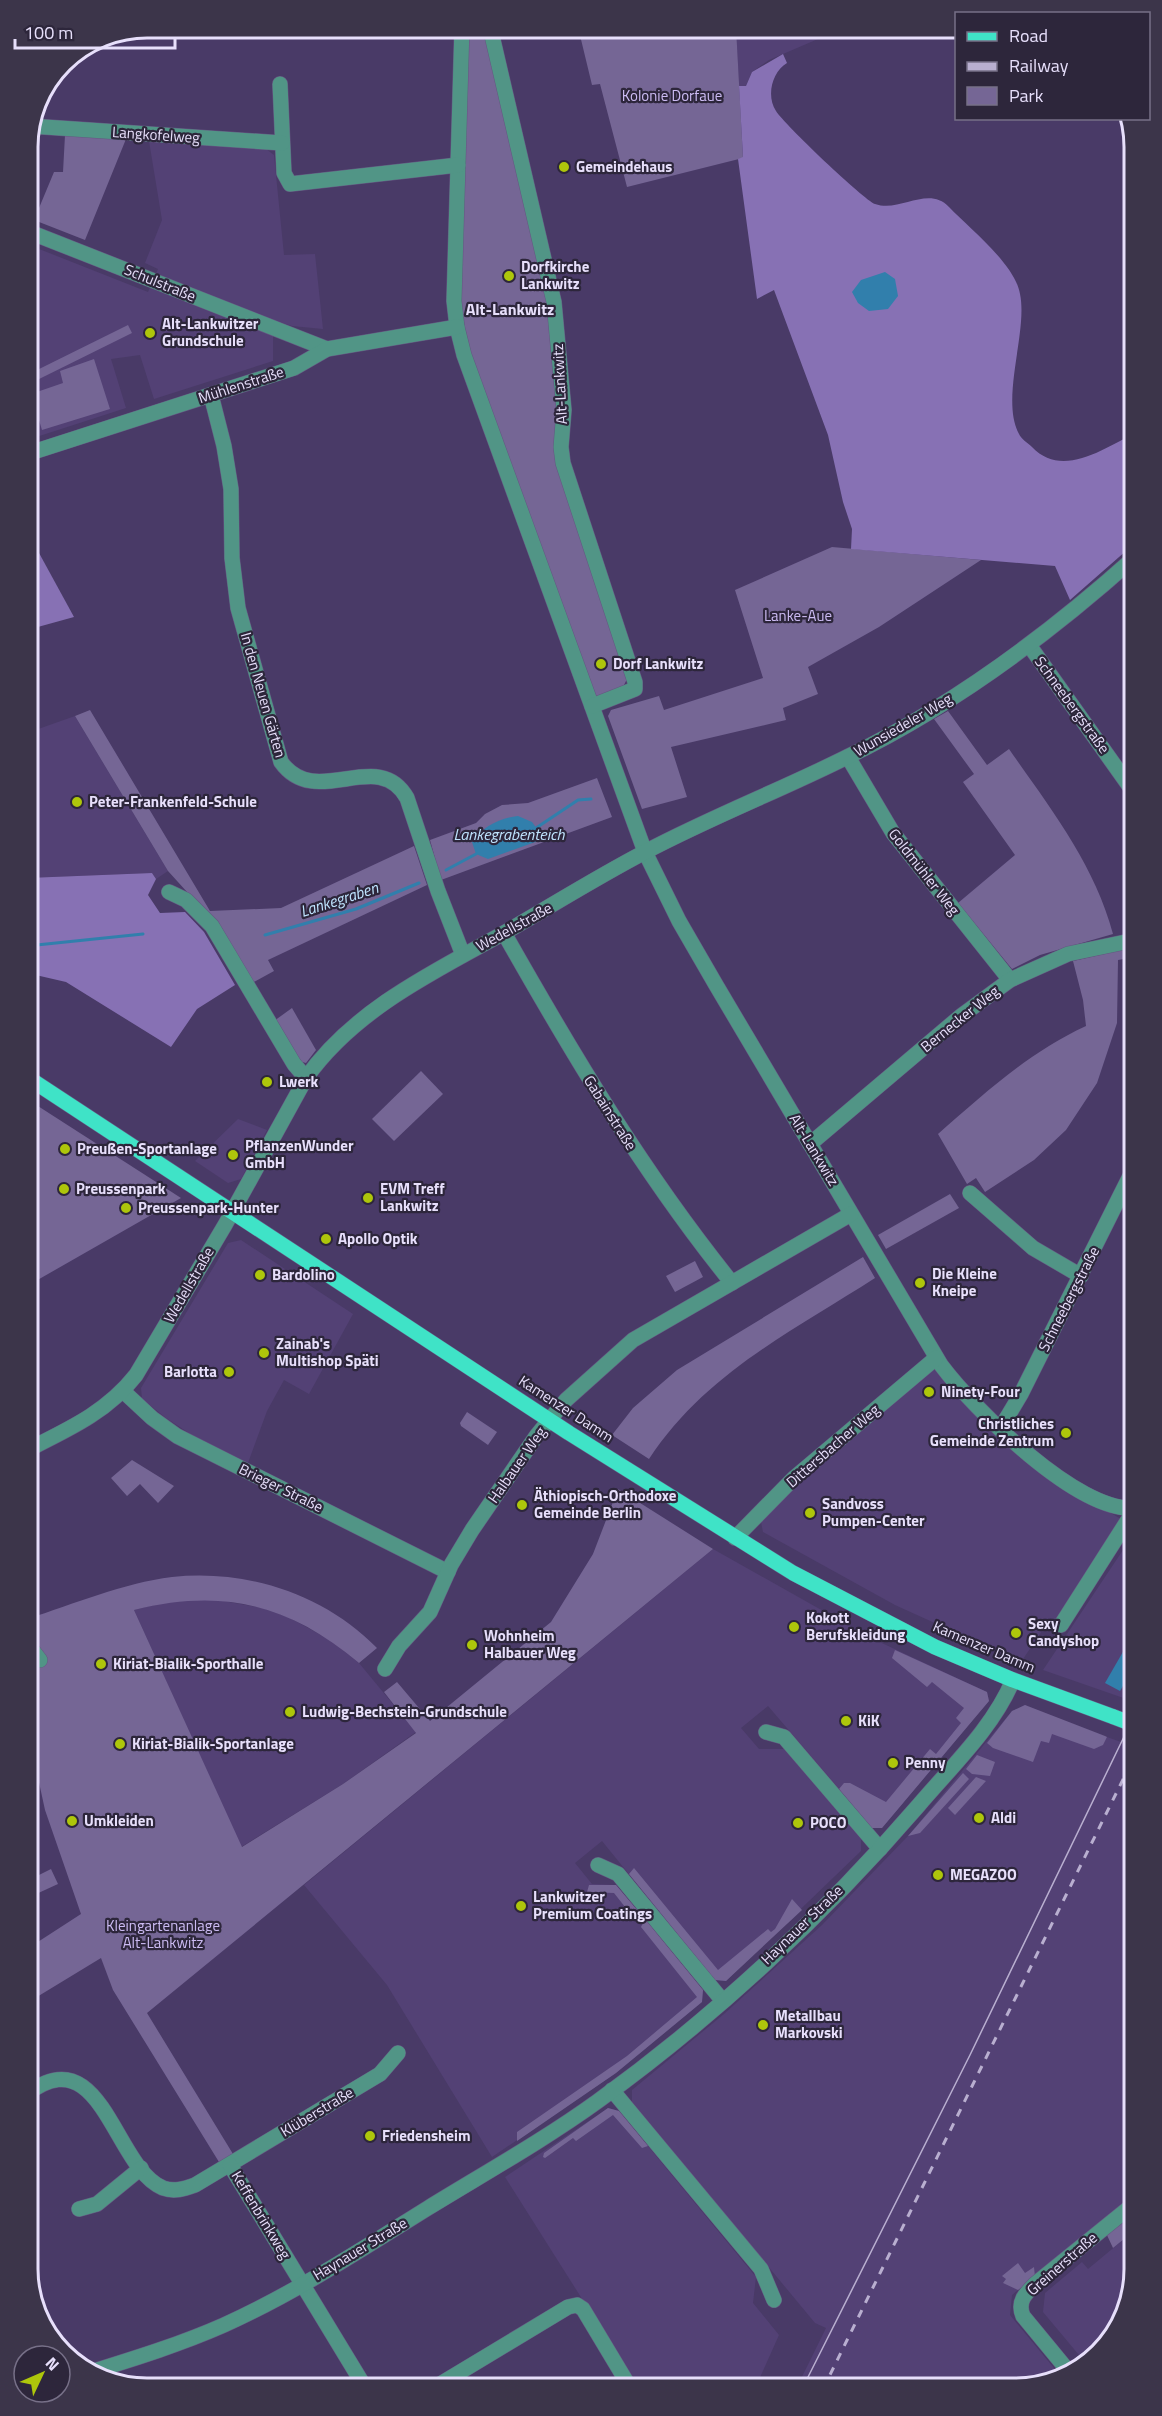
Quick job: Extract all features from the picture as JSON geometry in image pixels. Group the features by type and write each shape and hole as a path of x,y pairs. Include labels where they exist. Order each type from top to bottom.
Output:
{"main road":[{"name":"Kamenzer Damm","path":"38,1084 233,1210 549,1420 808,1582 877,1619 1013,1680 1124,1721"}],"street":[{"name":"Alt-Lankwitz","path":"462,38 454,301 457,327 468,365 645,852 679,921 936,1358 969,1400 1035,1458 1075,1487 1113,1507 1124,1508"},
{"name":"Alt-Lankwitz","path":"493,38 554,302 564,410 561,447 563,463 634,682 635,689 629,693 591,706"},
{"path":"280,84 285,178 294,185 458,165"},
{"name":"Langkofelweg","path":"40,127 282,143"},
{"name":"Schulstraße","path":"38,235 327,349"},
{"name":"Mühlenstraße","path":"38,450 294,368 327,349 457,327"},
{"name":"In den Neuen Gärten","path":"211,395 224,446 231,489 232,558 238,608 281,762 292,775 306,781 319,783 374,776 384,778 399,787 407,798 438,891 463,955"},
{"name":"Wunsiedeler Weg","path":"645,852 848,757 936,707 1029,645 1124,566"},
{"name":"Schneebergstraße","path":"1029,645 1124,779"},
{"name":"Goldmühler Weg","path":"848,757 874,806 893,833 1010,980"},
{"name":"Wedellstraße","path":"38,1445 83,1423 123,1391 140,1369 317,1061 357,1023 463,955 645,852"},
{"path":"169,892 186,900 212,926 294,1064 306,1078"},
{"name":"Gabainstraße","path":"504,933 613,1118 654,1181 732,1283"},
{"name":"Bernecker Weg","path":"810,1144 959,1018 1010,980 1068,954 1124,942"},
{"name":"Schneebergstraße","path":"1000,1429 1021,1394 1124,1188"},
{"path":"970,1193 1033,1248 1081,1276"},
{"name":"Halbauer Weg","path":"385,1669 399,1646 430,1612 448,1572 472,1530 549,1420 566,1400 624,1347 851,1214"},
{"name":"Dittersbacher Weg","path":"735,1538 794,1478 936,1358"},
{"name":"Brieger Straße","path":"123,1391 152,1418 177,1436 448,1572"},
{"name":"Alt-Lankwitz","path":"1061,1625 1124,1526"},
{"name":"Haynauer Straße","path":"102,2369 147,2355 223,2326 303,2284 530,2146 612,2090 722,2000 794,1934 880,1849 985,1727 1005,1699 1013,1680"},
{"path":"766,1732 784,1737 880,1849"},
{"path":"598,1865 618,1874 722,2000"},
{"name":"Klüberstraße","path":"38,2088 54,2080 73,2081 82,2086 96,2100 141,2168 155,2183 177,2190 195,2185 380,2074 398,2053"},
{"path":"612,2090 761,2270 774,2300"},
{"name":"Keffenbrinkweg","path":"230,2164 359,2378"},
{"path":"79,2209 97,2204 141,2168"},
{"name":"Greinerstraße","path":"1065,2366 1023,2316 1020,2305 1035,2284 1124,2212"},
{"path":"450,2378 568,2307 577,2305 583,2309 624,2378"}],"shaded area":[{"path":"737,38 820,38 769,60 752,72 746,86 739,86"},
{"path":"783,54 787,63 774,78 771,92 773,105 782,119 824,161 875,204 894,205 923,199 941,201 990,247 1010,271 1020,294 1021,309 1012,403 1014,419 1021,438 1044,456 1070,461 1084,458 1124,438 1124,553 1070,600 1055,566 851,549 852,529 843,502 828,435 774,290 757,299 738,159 743,157 739,86 746,86 752,72"},
{"name":"Alt-Lankwitzer Grundschule","path":"149,141 266,149 274,155 284,255 315,254 323,329 292,326 273,320 273,361 154,399 140,355 111,359 126,408 38,436 38,249 148,292 158,269 145,263 162,220"},
{"path":"38,551 74,617 38,627"},
{"name":"Peter-Frankenfeld-Schule","path":"75,716 168,871 156,879 152,873 38,878 38,729"},
{"path":"152,873 156,879 148,895 160,913 185,912 204,932 235,985 197,1009 171,1047 66,982 38,976 38,878"},
{"path":"238,1119 267,1130 241,1179 228,1183 195,1161"},
{"path":"241,1240 353,1314 309,1394 284,1380 267,1411 248,1463 192,1435 166,1418 142,1399 141,1388 228,1243"},
{"path":"934,1369 1069,1489 1121,1519 1055,1625 1048,1622 1021,1662 895,1605 763,1532 761,1522 799,1480"},
{"path":"1124,1548 1124,1698 1043,1670"},
{"path":"713,1549 871,1638 987,1692 989,1701 882,1828 872,1827 768,1706 741,1728 759,1749 784,1749 861,1839 861,1851 726,1981 715,1980 602,1841 575,1863 592,1884 616,1885 703,1990 702,2002 616,2073 492,2157 387,1985 304,1885"},
{"name":"Ludwig-Bechstein-Grundschule","path":"212,1599 263,1608 290,1618 332,1641 359,1663 416,1732 343,1784 241,1847 134,1610 166,1602"},
{"path":"1025,1705 1102,1745 1107,1737 1124,1743 1124,2203 1012,2295 1010,2315 1056,2370 1023,2378 801,2378 826,2328 815,2323 632,2102 632,2090 724,2014 822,1925 908,1836 1012,1711"},
{"path":"608,2108 619,2111 756,2277 753,2303 779,2335 760,2378 632,2378 505,2177"},
{"path":"1124,2239 1124,2284 1119,2305 1098,2341 1080,2357 1043,2312 1045,2293 1082,2262 1088,2269"}],"green space":[{"path":"469,38 488,38 548,293 560,412 557,444 627,679 623,687 597,699 467,345 460,312"},
{"name":"Kolonie Dorfaue","path":"581,38 737,38 743,158 627,187 600,84 592,85"},
{"path":"65,135 126,139 85,240 38,222 38,210 54,172 63,172"},
{"path":"128,325 132,333 38,380 38,370"},
{"path":"94,359 110,409 42,430 38,417 38,392 63,383 60,371"},
{"name":"Lanke-Aue","path":"832,547 981,560 879,627 808,667 818,694 783,708 786,720 671,747 687,797 642,809 608,716 611,710 659,696 664,710 763,678 735,590"},
{"path":"90,710 210,911 281,908 414,846 427,885 268,960 274,971 252,983 217,925 168,871 75,716"},
{"path":"948,711 987,765 1009,749 1083,860 1105,908 1113,934 1040,955 1012,969 958,903 1015,855 963,782 974,774 934,719"},
{"path":"597,778 612,817 441,880 430,840 476,823 485,814 502,805 528,803"},
{"path":"1124,949 1124,959 1118,960 1117,1023 1097,1083 1066,1130 1034,1160 985,1192 976,1178 967,1184 938,1134 1026,1061 1086,1026 1083,1000 1073,961"},
{"path":"292,1008 316,1050 306,1063 298,1061 274,1021"},
{"path":"421,1071 443,1094 394,1141 372,1119"},
{"name":"Preußen-Sportanlage","path":"38,1106 181,1198 38,1280"},
{"path":"950,1194 959,1208 886,1249 878,1235"},
{"path":"863,1257 875,1278 782,1336 723,1378 672,1429 649,1459 612,1435 633,1408 677,1370"},
{"path":"695,1261 703,1277 675,1292 666,1276"},
{"path":"467,1412 497,1432 488,1445 461,1426 460,1423"},
{"path":"132,1460 174,1486 158,1503 140,1484 127,1496 111,1478"},
{"name":"Kleingartenanlage Alt-Lankwitz","path":"618,1489 713,1549 147,2013 233,2154 219,2162 113,1990 101,1958 38,1996 38,1942 81,1914 45,1810 38,1778 38,1615 117,1589 154,1580 172,1577 228,1577 283,1589 309,1600 356,1629 377,1648 359,1663 307,1627 254,1606 197,1601 134,1610 242,1847 343,1784 416,1733 384,1692 397,1682 430,1721 551,1622 593,1554"},
{"path":"895,1650 987,1692 989,1701 882,1828 872,1828 839,1789 844,1783 850,1783 886,1802 930,1749 936,1754 961,1723 956,1718 964,1708 932,1682 927,1687 892,1658"},
{"path":"1025,1705 1107,1737 1103,1745 1094,1749 1052,1734 1049,1743 1041,1741 1033,1762 993,1748 987,1743 1012,1711"},
{"path":"977,1755 995,1762 990,1776 972,1774 966,1769"},
{"path":"963,1773 969,1779 920,1833 908,1836"},
{"path":"976,1777 986,1781 955,1815 948,1808"},
{"path":"634,1868 718,1970 768,1929 771,1932 775,1929 792,1899 802,1910 726,1981 715,1980 629,1874"},
{"path":"51,1869 58,1884 38,1893 38,1876"},
{"path":"589,1885 616,1885 638,1911 629,1912 614,1893 587,1892"},
{"path":"645,1919 703,1990 702,2002 616,2073 517,2141 517,2132 627,2056 697,1997 641,1927"},
{"path":"608,2108 619,2111 648,2146 642,2148 613,2115 576,2141 573,2138 545,2158 543,2157 544,2153"},
{"path":"1124,2219 1124,2239 1113,2248 1106,2233"},
{"path":"1018,2263 1025,2273 1034,2267 1035,2277 1018,2290 1003,2283 1006,2279 1002,2276"}],"water":[{"path":"885,272 895,279 898,296 888,309 869,311 858,303 852,292 861,280"},
{"name":"Lankegrabenteich","path":"518,816 532,822 540,833 538,841 488,859 476,854 472,842 481,832 498,821"},
{"path":"1124,1650 1124,1684 1120,1691 1105,1683"}],"waterway":[{"name":"Lankegraben","path":"536,828 578,800 591,799"},
{"name":"Lankegraben","path":"446,870 476,854"},
{"name":"Lankegraben","path":"265,935 356,909 419,883"},
{"path":"38,945 143,934"}],"tram line":[{"path":"808,2378 970,2055 1124,1737"}],"railway":[{"path":"828,2378 1124,1777"}],"place":[{"name":"Gemeindehaus","path":"564,167"},
{"name":"Dorfkirche Lankwitz","path":"509,276"},
{"name":"Alt-Lankwitzer Grundschule","path":"150,333"},
{"name":"Dorf Lankwitz","path":"601,664"},
{"name":"Peter-Frankenfeld-Schule","path":"77,802"},
{"name":"Lwerk","path":"267,1082"},
{"name":"Preußen-Sportanlage","path":"65,1149"},
{"name":"PflanzenWunder GmbH","path":"233,1155"},
{"name":"Preussenpark","path":"64,1189"},
{"name":"EVM Treff Lankwitz","path":"368,1198"},
{"name":"Preussenpark-Hunter","path":"126,1208"},
{"name":"Apollo Optik","path":"326,1239"},
{"name":"Bardolino","path":"260,1275"},
{"name":"Die Kleine Kneipe","path":"920,1283"},
{"name":"Zainab's Multishop Späti","path":"264,1353"},
{"name":"Barlotta","path":"229,1372"},
{"name":"Ninety-Four","path":"929,1392"},
{"name":"Christliches Gemeinde Zentrum","path":"1066,1433"},
{"name":"Äthiopisch-Orthodoxe Gemeinde Berlin","path":"522,1505"},
{"name":"Sandvoss Pumpen-Center","path":"810,1513"},
{"name":"Kokott Berufskleidung","path":"794,1627"},
{"name":"Sexy Candyshop","path":"1016,1633"},
{"name":"Wohnheim Halbauer Weg","path":"472,1645"},
{"name":"Kiriat-Bialik-Sporthalle","path":"101,1664"},
{"name":"Ludwig-Bechstein-Grundschule","path":"290,1712"},
{"name":"KiK","path":"846,1721"},
{"name":"Kiriat-Bialik-Sportanlage","path":"120,1744"},
{"name":"Penny","path":"893,1763"},
{"name":"Aldi","path":"979,1818"},
{"name":"Umkleiden","path":"72,1821"},
{"name":"POCO","path":"798,1823"},
{"name":"MEGAZOO","path":"938,1875"},
{"name":"Lankwitzer Premium Coatings","path":"521,1906"},
{"name":"Metallbau Markovski","path":"763,2025"},
{"name":"Friedensheim","path":"370,2136"}],"district":[{"name":"Alt-Lankwitz","path":"510,309"}]}
